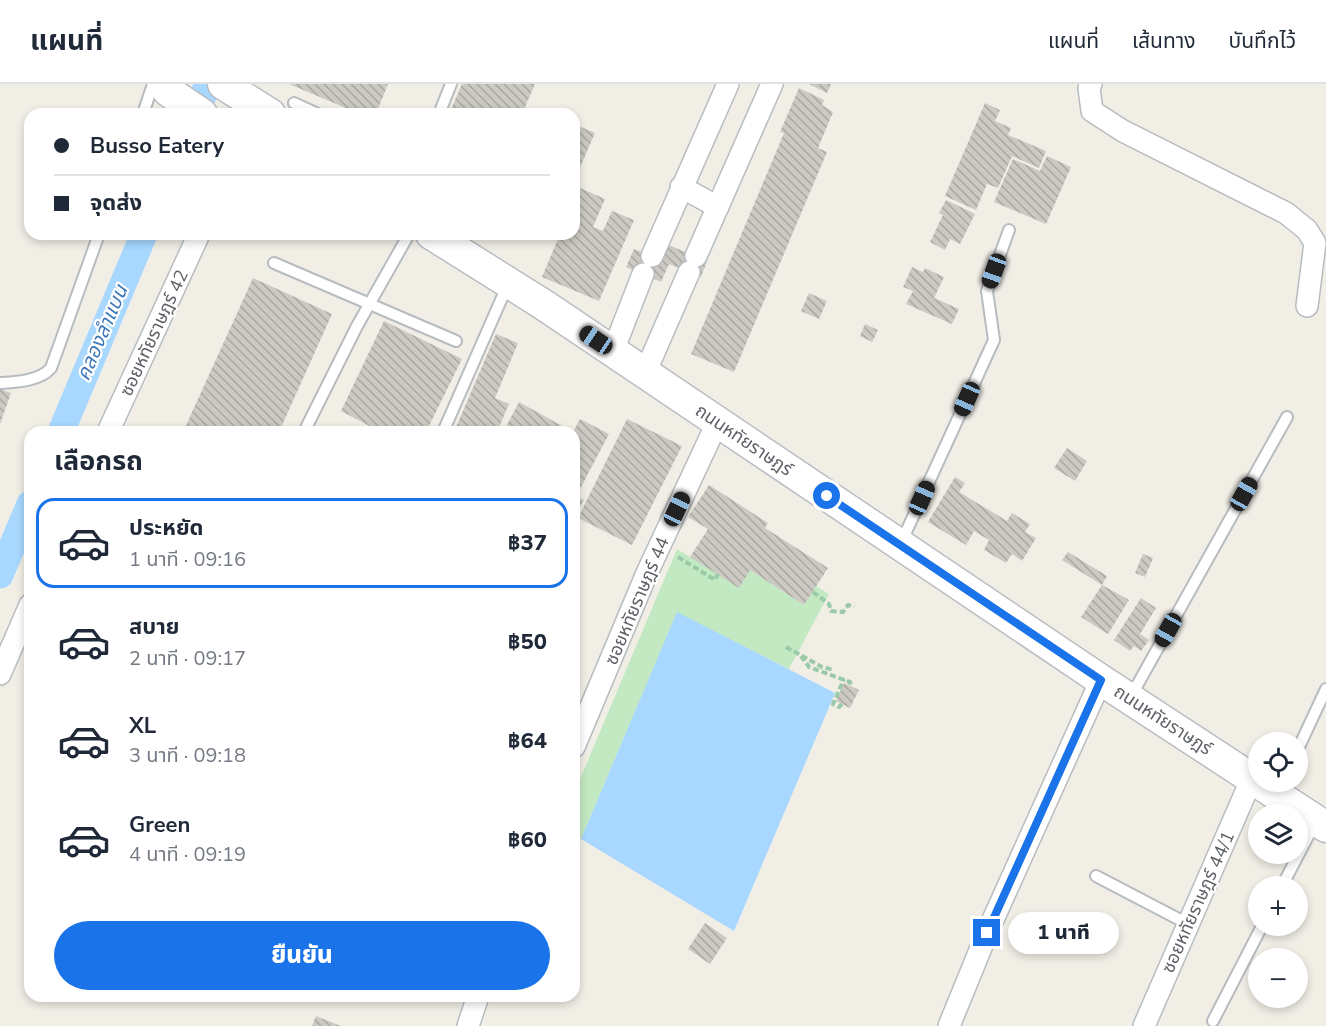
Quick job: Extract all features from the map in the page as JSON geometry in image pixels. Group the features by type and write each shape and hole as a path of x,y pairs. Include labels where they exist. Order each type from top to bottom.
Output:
{"main road":[{"path":"161,86 193,108"},
{"path":"235,89 280,108"},
{"name":"ถนนหทัยราษฎร์","path":"440,240 613,351 1101,680 1248,771"},
{"name":"ถนนหทัยราษฎร์","path":"1280,792 1321,824"}],"street":[{"path":"613,351 647,265 728,84"},
{"path":"645,373 772,84"},
{"path":"1091,84 1089,88 1092,111 1123,132 1286,213 1307,230 1315,243 1307,306"},
{"path":"681,187 718,207"},
{"name":"ซอยหทัยราษฎร์ 42","path":"111,426 196,240"},
{"name":"ซอยหทัยราษฎร์ 44","path":"580,733 660,545 717,423"},
{"path":"0,674 24,619"},
{"path":"949,1026 1101,680"},
{"name":"ซอยหทัยราษฎร์ 44/1","path":"1144,1026 1188,924 1265,792"},
{"path":"468,1026 476,1002"}],"lane":[{"path":"441,108 451,84"},
{"path":"147,108 161,86"},
{"path":"901,545 994,340 987,291 1009,230"},
{"path":"0,383 46,374 51,368 97,240"},
{"path":"307,426 406,240"},
{"path":"274,263 369,306 456,341"},
{"path":"446,426 508,284"},
{"path":"1130,699 1287,417"},
{"path":"1306,732 1326,689"},
{"path":"1288,876 1321,824"},
{"path":"1096,876 1188,924"},
{"path":"1213,1021 1257,936"}],"path":[{"path":"660,545 715,580 718,574"},
{"path":"813,592 829,604 831,611 843,612 848,605 854,607"},
{"path":"786,646 822,667 834,670"},
{"path":"801,656 809,667 844,679 850,682 851,687"},
{"path":"842,704 839,707 833,704 844,679"}],"green space":[{"path":"677,549 690,557 750,570 804,605 816,586 829,594 789,669 677,613 581,839 580,779"}],"water":[{"path":"677,612 835,693 734,931 581,839"}],"building":[{"path":"289,84 388,84 378,108 346,108"},
{"path":"462,84 535,84 525,108 452,108"},
{"path":"809,84 831,84 827,93"},
{"path":"799,88 824,100 822,105 833,112 818,148 827,152 734,372 691,354 784,133 780,132"},
{"path":"985,103 1000,110 995,121 1011,128 1008,135 1046,151 1039,168 1012,156 998,188 987,184 976,210 945,196"},
{"path":"580,127 595,133 580,167"},
{"path":"1047,156 1071,167 1046,224 994,202 1013,159 1040,171"},
{"path":"580,188 605,199 593,227 603,231 612,211 634,220 599,301 542,277 557,240 580,240"},
{"path":"946,200 975,214 960,244 950,239 945,250 930,242 943,215 939,213"},
{"path":"666,244 707,261 701,277 669,264 661,282 626,267 634,249 652,256"},
{"path":"912,267 923,272 925,268 944,277 934,298 959,309 952,324 906,304 913,291 903,287"},
{"path":"253,278 332,314 282,426 186,426"},
{"path":"809,293 827,301 819,319 801,311"},
{"path":"384,321 462,359 429,426 370,426 341,411"},
{"path":"865,324 878,330 872,342 860,336"},
{"path":"496,334 518,343 495,398 509,404 500,426 457,426"},
{"path":"0,389 11,393 0,424"},
{"path":"519,402 562,426 506,426"},
{"path":"580,419 609,434 580,489 580,426 576,426"},
{"path":"627,419 682,446 632,545 580,519 580,514"},
{"path":"1067,448 1087,461 1075,481 1054,468"},
{"path":"955,477 965,483 959,492 1007,521 1012,513 1030,524 1025,532 1036,538 1022,561 1012,554 1006,563 984,550 989,540 974,531 966,545 928,522"},
{"path":"709,485 768,523 765,528 828,568 804,605 750,570 739,588 690,557 708,529 688,517"},
{"path":"1068,552 1107,576 1102,585 1062,560"},
{"path":"1143,554 1153,558 1145,577 1135,573"},
{"path":"1102,585 1129,600 1108,634 1081,617"},
{"path":"1141,598 1156,608 1140,634 1149,640 1141,651 1134,646 1130,651 1114,640"},
{"path":"844,683 859,690 850,708 836,701"},
{"path":"705,923 727,938 710,964 688,949"},
{"path":"316,1016 341,1026 312,1026"}],"waterway":[{"name":"คลองลำแบน","path":"198,108 208,84"},
{"name":"คลองลำแบน","path":"64,426 141,240"},
{"name":"คลองลำแบน","path":"0,575 24,518"}],"route":[{"path":"827,496 1101,680 987,933"}]}
